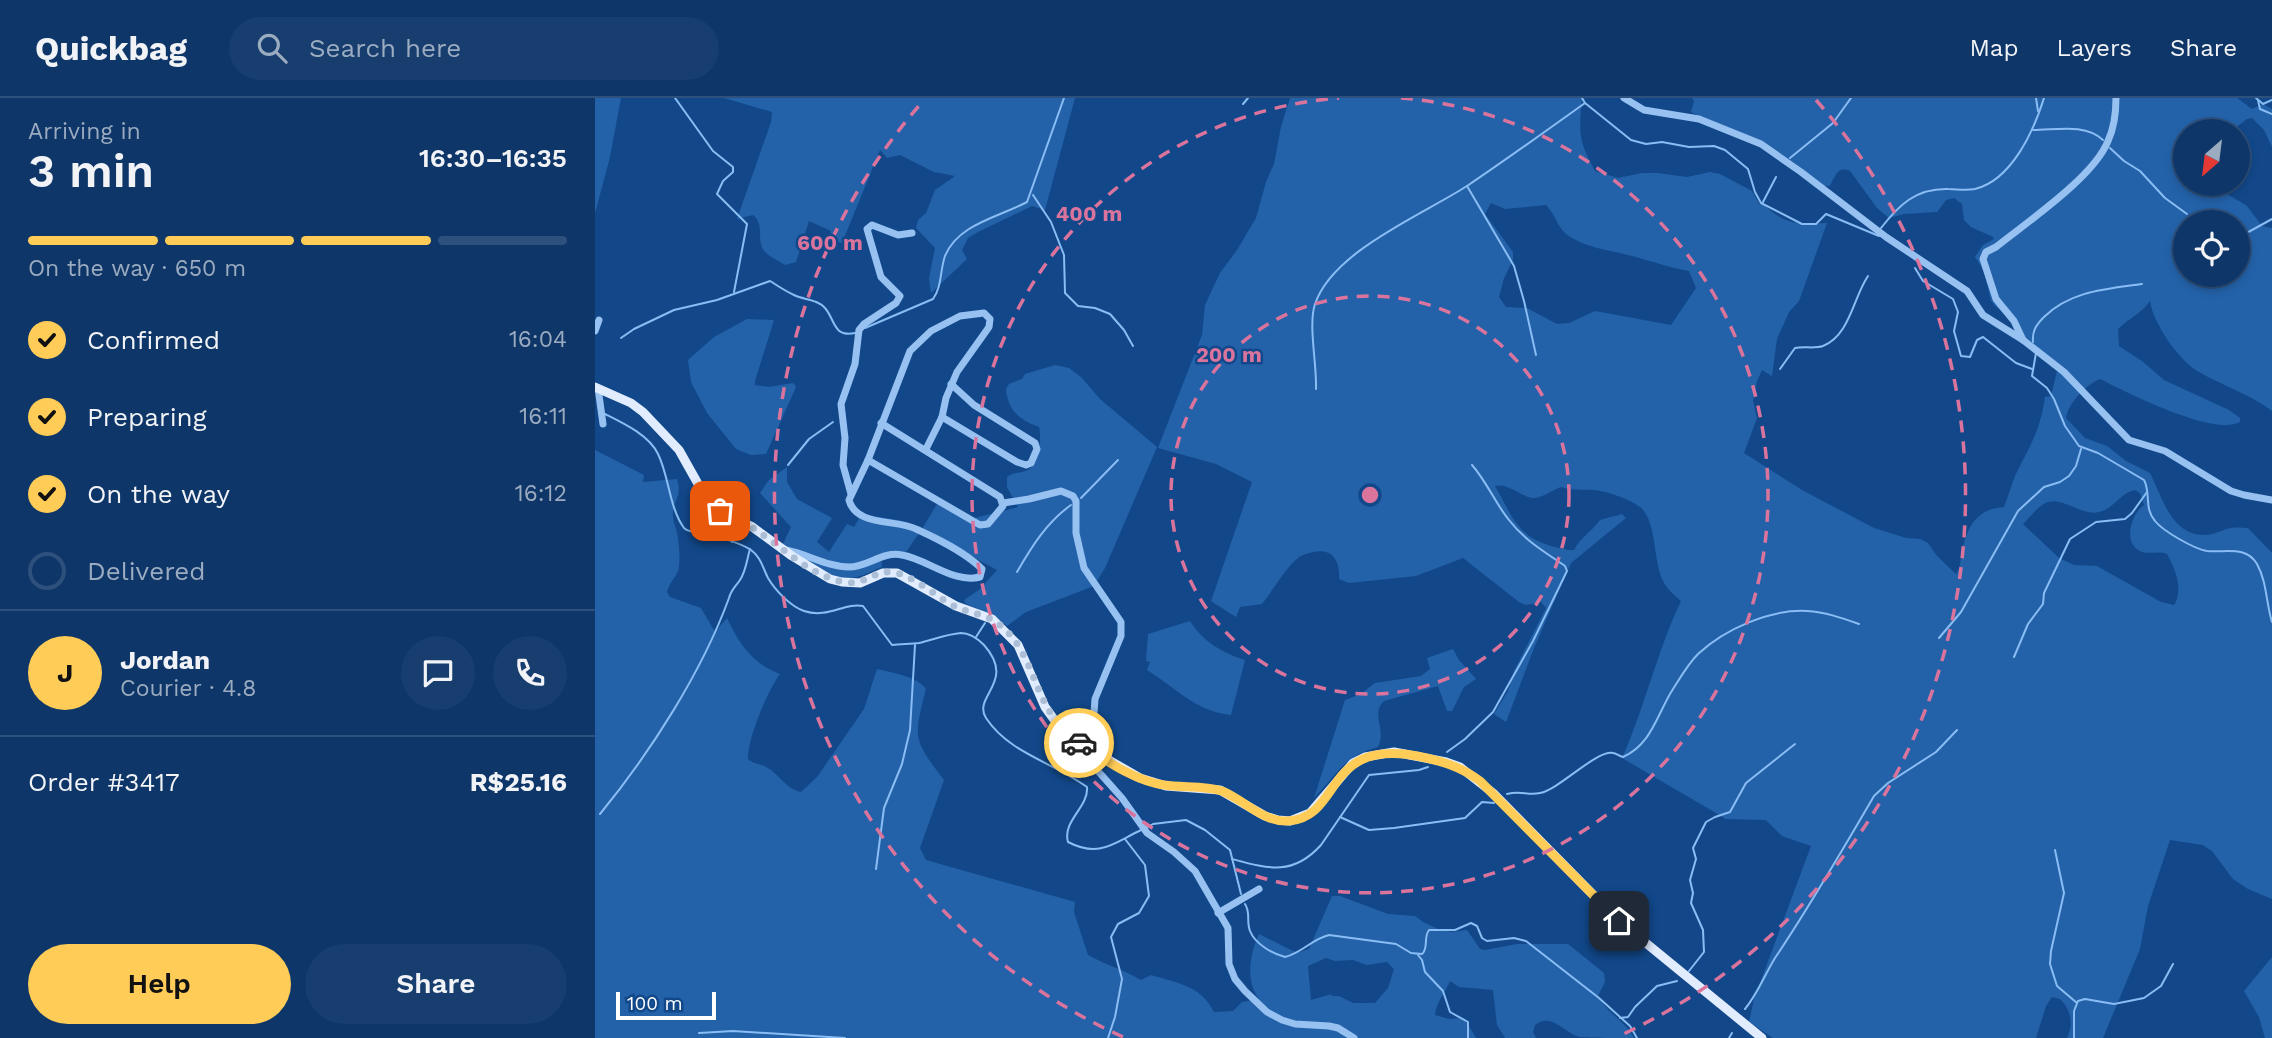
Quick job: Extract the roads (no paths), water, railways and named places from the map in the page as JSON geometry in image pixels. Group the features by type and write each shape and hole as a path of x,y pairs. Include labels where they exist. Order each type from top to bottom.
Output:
{"main road":[{"path":"597,388 631,403 663,432 679,450 713,506 751,527 830,579 860,583 883,573 897,573 955,607 992,620 1018,645 1045,707 1061,729 1109,761 1152,783 1220,790 1265,816 1290,821 1310,813 1353,763 1365,757 1394,752 1459,767 1493,793 1619,921 1762,1038"}],"street":[{"path":"1624,98 1644,110 1699,119 1761,144 1886,237 1961,287 1989,321 2023,340 2064,372 2129,440 2165,451 2231,491 2272,500"},
{"path":"2023,340 2014,321 1996,299 1983,259 1986,252 1996,247 2069,188 2099,158 2112,128 2116,98"},
{"path":"782,549 852,568 888,554 901,555 952,574 973,578 982,575 980,567 917,529 858,513 851,506 851,494 842,465 845,439 841,404 855,364 861,326 896,303 900,296 881,276 867,229 872,225 892,234 912,233"},
{"path":"851,494 868,460 906,357 914,346 931,331 960,316 980,312 988,315 988,330 957,372 942,417 926,449"},
{"path":"595,331 599,320"},
{"path":"942,417 1017,462 1026,465 1031,463 1037,449 1035,443 974,405 951,384"},
{"path":"597,388 602,421"},
{"path":"868,460 980,525 988,524 1003,506 1000,497 926,449 881,424"},
{"path":"1003,503 1061,491 1073,496 1076,502 1076,533 1084,568 1121,622 1121,636 1095,699 1094,713 1109,761"},
{"path":"1072,738 1080,752 1095,766 1147,833 1195,871 1228,928 1227,957 1232,972 1255,1002 1282,1020 1295,1024 1338,1028 1354,1038"},
{"path":"1219,913 1259,889"}],"waterway":[{"path":"675,98 713,151 733,167 733,172 723,181 717,194 747,224 734,292"},
{"path":"865,328 933,299 938,289 945,256 959,236 980,223 1027,202 1064,98"},
{"path":"1243,104 1248,98"},
{"path":"1582,98 1631,140 1646,144 1662,142 1689,147 1714,146 1725,150 1748,169 1761,203 1802,224 1816,224 1826,214 1879,236"},
{"path":"1790,158 1833,123 1851,98"},
{"path":"2036,98 2038,111"},
{"path":"1881,228 1902,205 1917,195 1937,189 1975,189 2000,175 2020,152 2044,98"},
{"path":"2256,98 2263,104 2272,100"},
{"path":"2258,100 2260,109 2272,114"},
{"path":"1316,389 1313,313 1325,285 1340,267 1381,236 1467,186 1585,103"},
{"path":"2033,130 2079,129 2103,140"},
{"path":"2110,148 2140,171 2165,198 2182,210"},
{"path":"1763,202 1776,177"},
{"path":"1467,186 1514,266 1536,355"},
{"path":"1033,195 1051,222 1064,255 1065,293 1078,306 1095,308 1110,314 1133,346"},
{"path":"2250,231 2272,219"},
{"path":"1915,268 1923,281 1953,299 1958,312 1954,331 1961,356 1970,357 1977,340 1983,337 2016,363 2032,369"},
{"path":"1780,369 1795,348 1823,346 1839,334 1868,276"},
{"path":"621,338 674,310 717,300 770,281 794,295 822,305 842,333 855,333"},
{"path":"2033,342 2034,331 2039,323 2054,308 2065,302 2089,293 2142,284"},
{"path":"2036,353 2032,376 2047,388 2065,426 2079,446 2098,453 2144,480 2152,516 2172,534 2201,550 2235,551 2252,558 2263,578 2272,622"},
{"path":"605,414 635,430 654,447 662,463 675,511 684,528 726,539 751,550 775,588 799,609 821,613 850,606 863,606 892,645 919,643 961,633 971,635 982,643 993,658 996,669 995,679 984,703 986,718 996,730 1020,749 1087,787 1084,801 1069,827 1068,842 1079,847 1097,849 1141,830"},
{"path":"788,465 809,439 833,422"},
{"path":"1939,638 1961,612 2018,511 2044,487 2069,476 2076,466 2081,449"},
{"path":"1081,498 1118,460"},
{"path":"1447,752 1493,712 1533,641 1567,571 1565,566 1521,534 1472,465"},
{"path":"2014,657 2028,624 2043,604 2044,593 2070,539 2096,522 2125,519 2147,492"},
{"path":"1017,572 1047,527 1071,505"},
{"path":"732,542 742,529"},
{"path":"600,814 656,738 690,683 731,593 742,576 750,549"},
{"path":"1507,794 1540,793 1557,785 1597,757 1613,753 1623,757 1633,751 1653,728 1673,689 1694,658 1721,636 1749,622 1778,613 1807,611 1859,624"},
{"path":"976,637 985,623"},
{"path":"876,869 884,808 902,764 910,730 915,645"},
{"path":"1745,1009 1874,796 1888,783 1936,752 1957,730"},
{"path":"1689,971 1704,952 1703,930 1691,903 1693,893 1690,880 1696,859 1693,848 1706,822 1730,812 1746,783 1795,744"},
{"path":"1232,859 1269,867 1290,866 1300,862 1321,845 1369,775 1428,767"},
{"path":"1340,817 1369,830 1394,828 1465,818 1482,802 1494,803"},
{"path":"1146,828 1153,824 1186,820 1205,830 1230,850 1241,894"},
{"path":"1108,1038 1122,979 1111,937 1118,924 1139,913 1149,896 1145,865 1125,839"},
{"path":"2055,850 2064,893 2050,964 2057,986 2077,1003"},
{"path":"1245,904 1252,936 1265,948 1285,957 1329,935 1396,944 1411,953 1422,954 1429,930 1455,930 1471,923 1477,926 1482,938 1487,941 1514,938 1526,941 1599,998 1630,1026 1637,1038"},
{"path":"1418,955 1425,972 1443,991 1450,1012 1468,1022 1468,1038"},
{"path":"2074,1038 2074,1011 2078,1001 2085,999 2114,1004 2144,998 2161,986 2173,964"},
{"path":"1620,1018 1628,1017 1657,986 1677,981"},
{"path":"699,1033 733,1031 845,1038"},
{"path":"1729,1038 1732,1033"}]}
